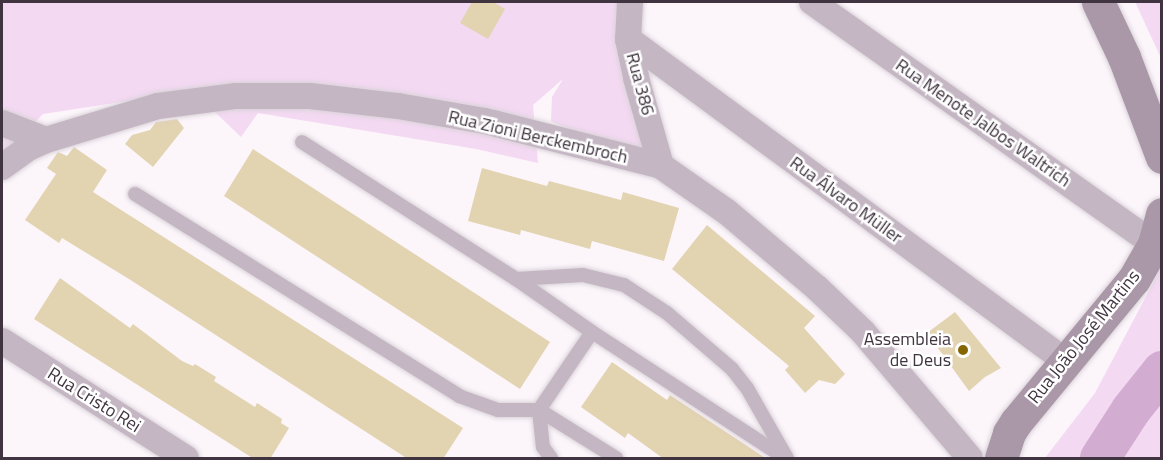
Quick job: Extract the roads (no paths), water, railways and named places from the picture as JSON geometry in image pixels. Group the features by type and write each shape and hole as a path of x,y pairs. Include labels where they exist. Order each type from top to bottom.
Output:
{"main road":[{"path":"1098,2 1124,57 1161,157"},
{"name":"Rua João José Martins","path":"1001,459 1006,440 1016,422 1064,360 1134,279 1158,229"}],"street":[{"name":"Rua 386","path":"630,2 628,39 636,78 661,166"},
{"name":"Rua Menote Jalbos Waltrich","path":"812,2 1158,229"},
{"name":"Rua Álvaro Müller","path":"628,39 1064,360"},
{"name":"Rua Zioni Berckembroch","path":"2,167 28,148 46,140 158,106 189,100 236,96 310,96 398,106 485,121 661,166 727,212 818,288 863,332 970,459"},
{"path":"2,123 46,140"},
{"name":"Rua Cristo Rei","path":"2,341 186,459"}],"lane":[{"path":"302,142 516,279 592,333 786,459"},
{"path":"135,194 459,396 498,410 539,410 616,459"},
{"path":"516,279 583,275 624,285 667,313 737,375 747,388 786,459"},
{"path":"551,459 543,447 539,410 592,333"}],"waterway":[{"path":"1100,458 1131,410 1162,371"}],"place":[{"name":"Assembleia de Deus","path":"963,350"}]}
